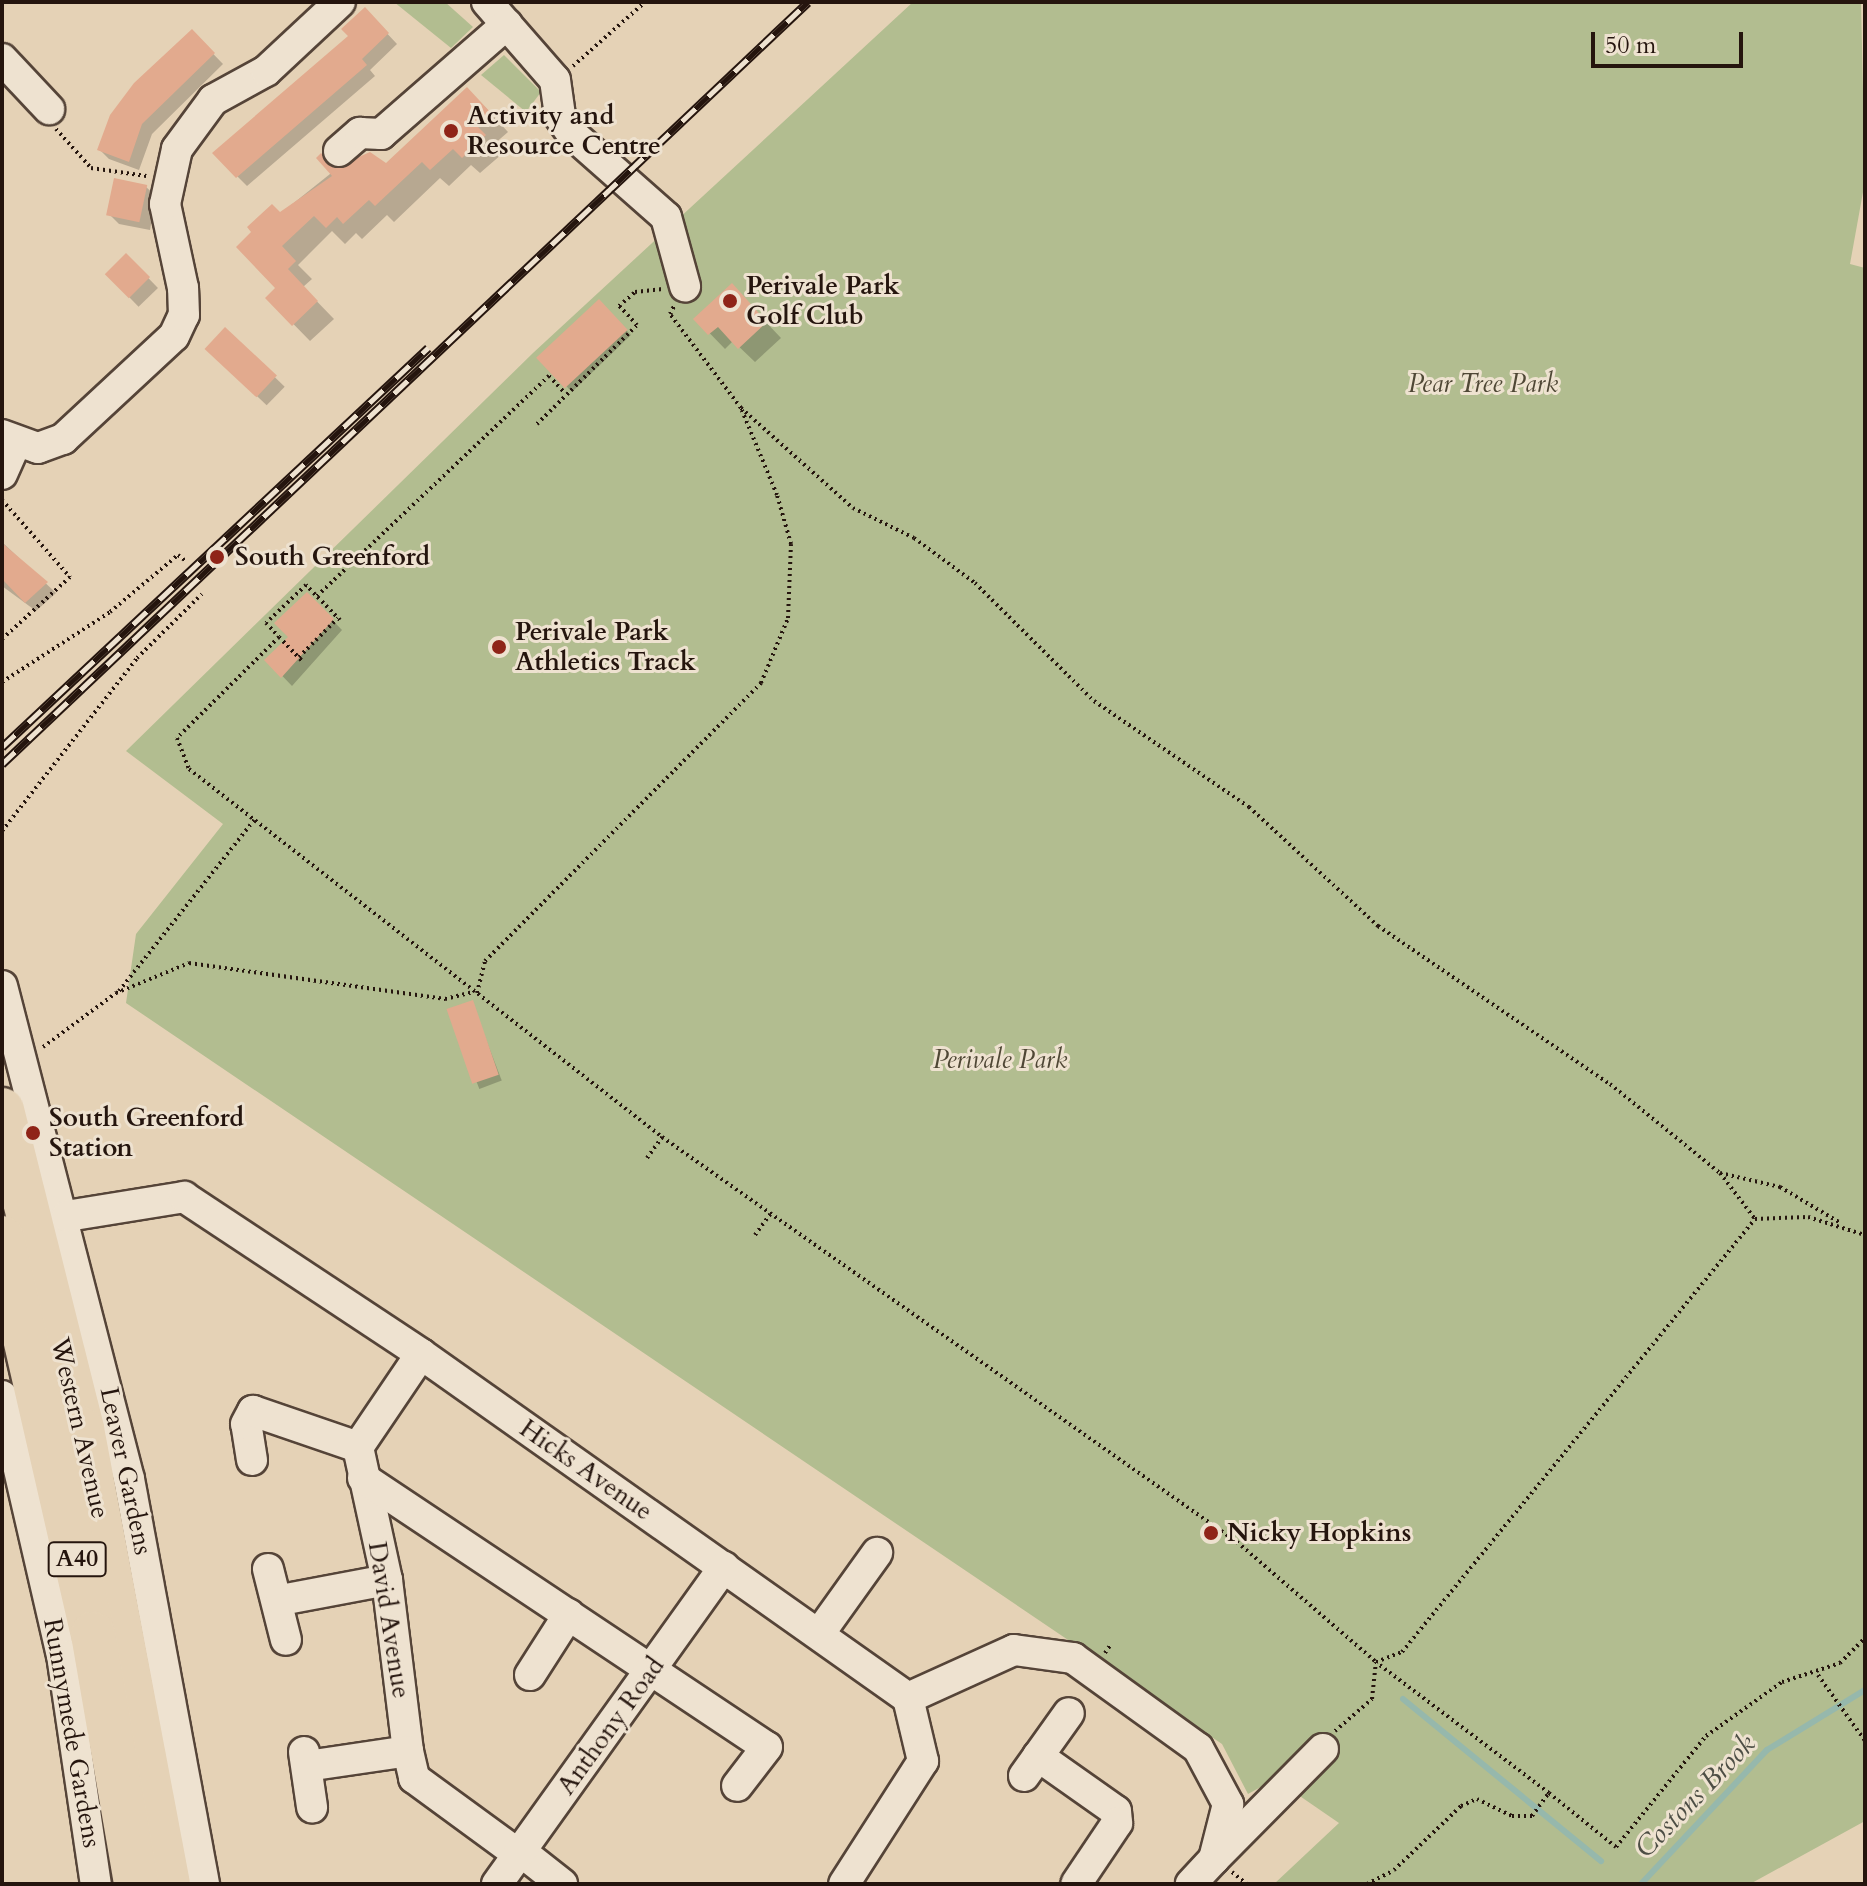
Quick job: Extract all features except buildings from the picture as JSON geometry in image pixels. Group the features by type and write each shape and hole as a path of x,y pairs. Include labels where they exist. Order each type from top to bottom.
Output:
{"highway":[{"name":"Western Avenue","path":"2,1110 33,1220 82,1429 169,1871"},
{"name":"Western Avenue","path":"33,1220 90,1620 136,1884"}],"street":[{"path":"2,474 8,440 38,448 63,439 174,336 184,301 168,180 177,149 213,100 266,71 340,2"},
{"path":"339,151 360,133 381,134 497,13 555,80 560,117 572,134 666,217 685,286"},
{"path":"2,59 49,109"},
{"name":"Leaver Gardens","path":"2,986 31,1058 33,1220 77,1259 132,1495 204,1884"},
{"name":"Hicks Avenue","path":"33,1220 184,1197 421,1354 908,1698"},
{"path":"252,1460 246,1424 253,1411 358,1447 421,1354"},
{"name":"Runnymede Gardens","path":"2,1396 62,1655 96,1884"},
{"name":"David Avenue","path":"358,1447 387,1580 414,1778 562,1884"},
{"path":"363,1478 767,1747 737,1786"},
{"path":"819,1634 877,1553"},
{"name":"Anthony Road","path":"497,1884 724,1567"},
{"path":"268,1569 281,1600 286,1640"},
{"path":"281,1600 387,1580"},
{"path":"530,1675 569,1614"},
{"path":"844,1884 923,1761 908,1698 1014,1650 1073,1658 1198,1748 1228,1804 1214,1859"},
{"path":"1069,1713 1031,1766 1116,1811 1117,1823 1086,1880"},
{"path":"1191,1884 1323,1749"},
{"path":"312,1807 306,1759 408,1751"}],"path":[{"path":"555,80 645,2"},
{"path":"49,109 50,123 91,168 168,180"},
{"path":"537,424 637,325 619,306 628,298 685,286"},
{"path":"685,286 670,314 741,408 853,508 914,538 975,583 1094,701 1249,807 1378,926 1610,1084 1720,1173 1755,1219"},
{"path":"317,596 549,376 565,393"},
{"path":"477,993 485,961 761,683 777,652 788,618 791,544 741,408"},
{"path":"2,500 70,577 2,639"},
{"path":"2,682 110,612 178,555 187,562"},
{"path":"306,585 317,596 339,619 300,659 266,623 306,585"},
{"path":"2,831 137,658 202,594"},
{"path":"279,637 177,738 189,769 662,1137 1237,1542 1376,1662 1616,1847 1706,1736 1782,1682 1818,1675 1865,1638"},
{"path":"31,1058 116,993 254,820"},
{"path":"116,993 189,963 445,999 477,993"},
{"path":"647,1158 662,1137"},
{"path":"1720,1173 1780,1187 1865,1235"},
{"path":"755,1235 770,1214"},
{"path":"1376,1662 1402,1652 1755,1219 1786,1214 1841,1223"},
{"path":"1323,1749 1372,1699 1376,1662"},
{"path":"1818,1675 1865,1741"},
{"path":"1367,1884 1394,1870 1461,1806 1477,1799 1512,1816 1532,1816 1549,1793"}],"green space":[{"path":"394,2 445,2 473,27 451,48"},
{"path":"913,2 1861,2 1865,181 1850,264 1865,268 1865,1821 1750,1884 1274,1884 1339,1823 1275,1779 1248,1794 1222,1744 126,1003 136,934 223,824 126,751 533,353"},
{"path":"504,55 541,92 526,112 481,75"}],"waterway":[{"name":"Costons Brook","path":"1641,1884 1767,1750 1865,1690"},
{"path":"1403,1699 1601,1861"}],"railway":[{"path":"2,764 808,2"},
{"path":"2,747 428,348"}],"place":[{"name":"Activity and Resource Centre","path":"451,131"},
{"name":"Perivale Park Golf Club","path":"730,301"},
{"name":"South Greenford","path":"217,557"},
{"name":"Perivale Park Athletics Track","path":"499,647"},
{"name":"South Greenford Station","path":"33,1133"},
{"name":"Nicky Hopkins","path":"1211,1533"}],"park label":[{"name":"Pear Tree Park","path":"1483,384"},
{"name":"Perivale Park","path":"1000,1060"}]}
